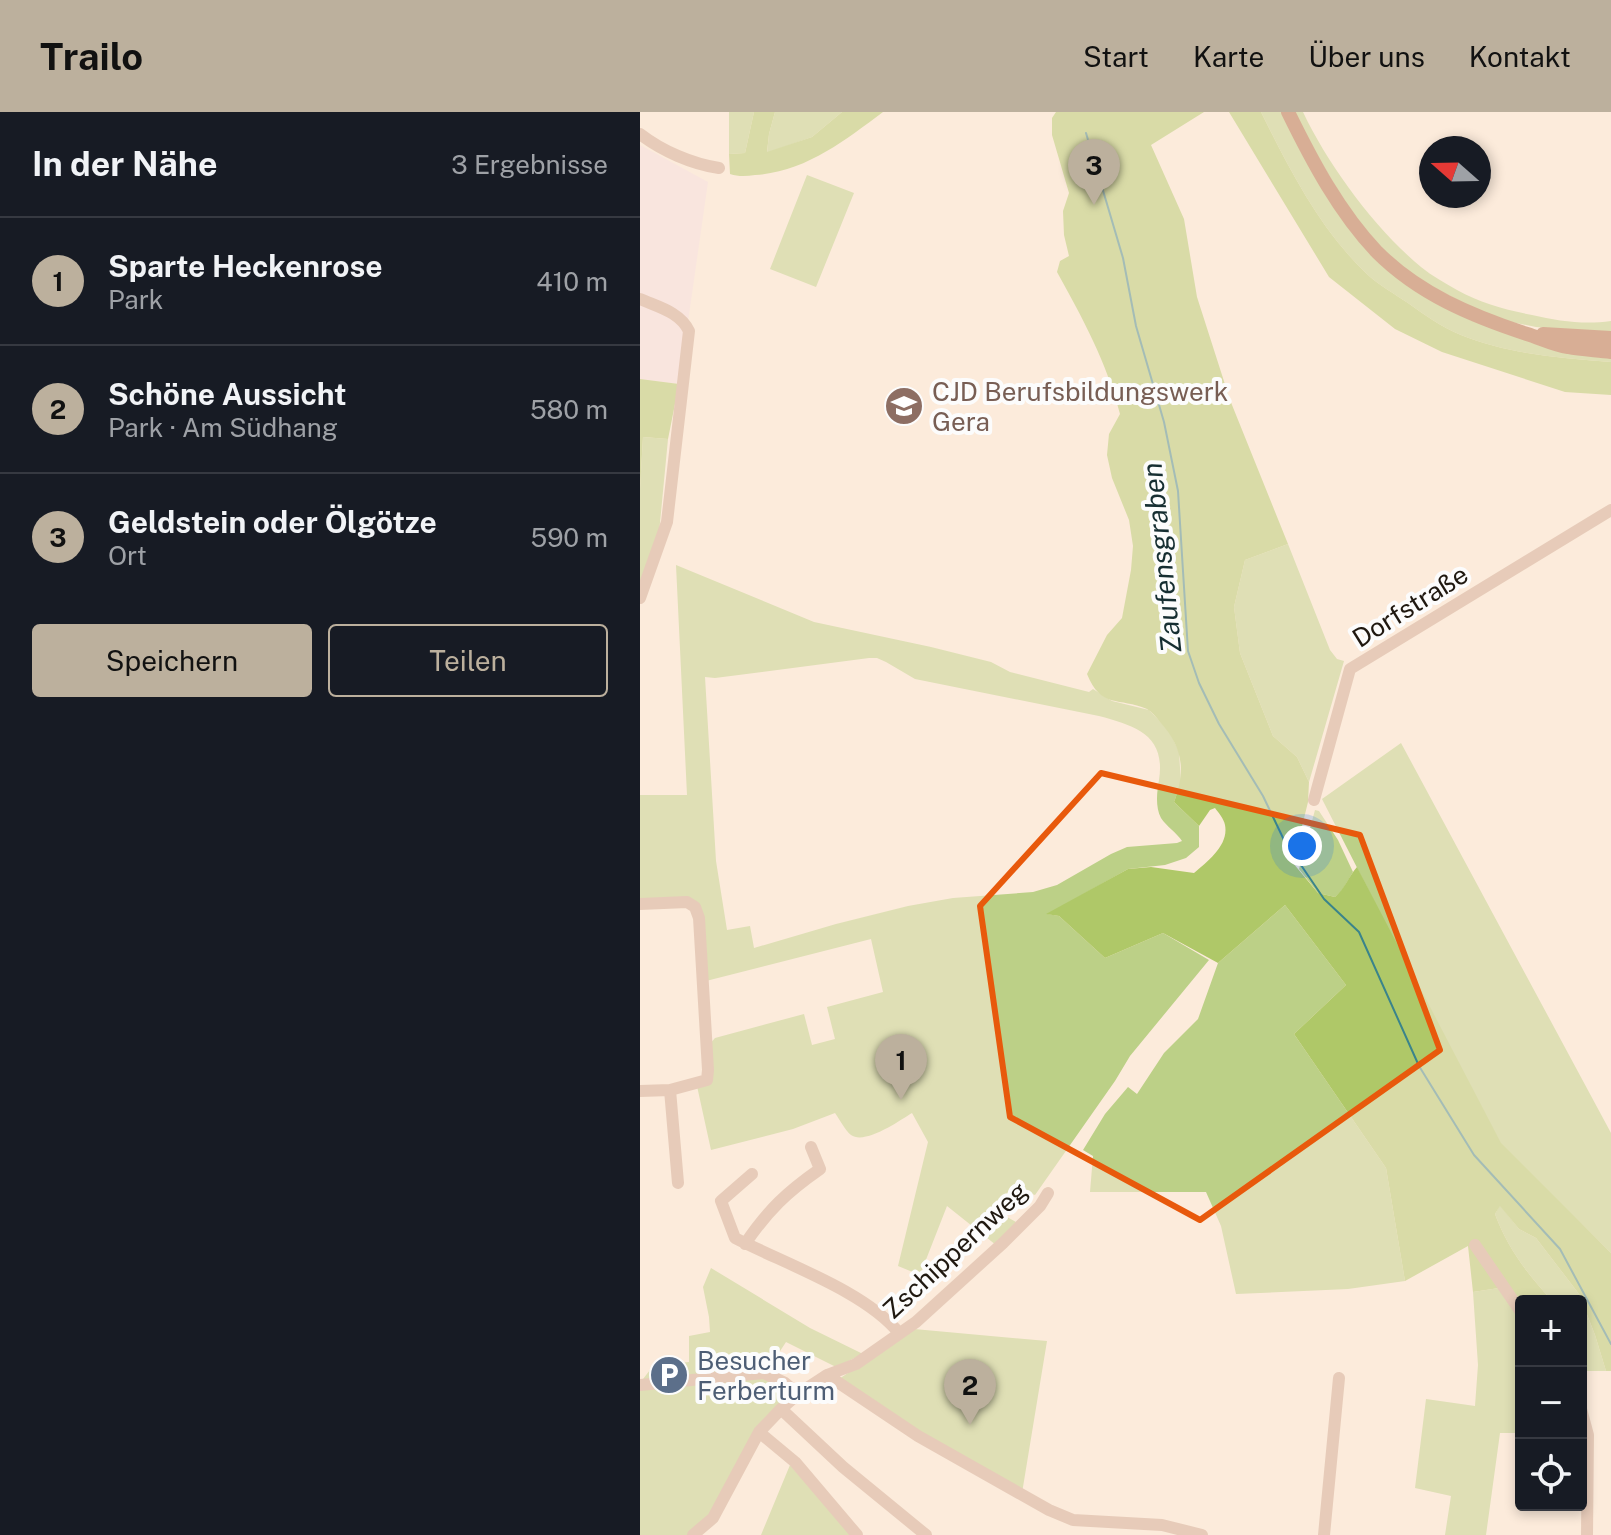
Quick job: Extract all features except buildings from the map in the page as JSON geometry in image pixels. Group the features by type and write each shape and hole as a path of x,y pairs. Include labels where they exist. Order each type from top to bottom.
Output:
{"main road":[{"path":"1288,112 1326,184 1353,223 1378,252 1424,289 1449,304 1501,326 1566,347 1611,352"},
{"path":"1526,334 1611,338"}],"street":[{"path":"640,134 671,153 719,168"},
{"path":"640,299 675,315 689,331 667,522 640,598"},
{"name":"Dorfstraße","path":"1314,800 1350,669 1611,510"},
{"path":"640,904 687,902 695,907 699,918 707,1037 707,1080 670,1090 640,1091"},
{"path":"670,1090 678,1183"},
{"path":"745,1244 761,1220 790,1190 820,1169 811,1147"},
{"path":"752,1174 721,1201 735,1238 847,1291 891,1323 899,1333"},
{"name":"Zschippernweg","path":"693,1535 713,1518 759,1432 781,1409 827,1375 856,1364 916,1322 1003,1243 1040,1206 1048,1193"},
{"path":"1475,1245 1515,1303"},
{"path":"640,1385 764,1373 785,1383 798,1394"},
{"path":"827,1375 918,1436 1049,1510 1073,1520 1162,1525 1202,1535"},
{"path":"1324,1535 1339,1378"},
{"path":"781,1409 843,1467 926,1535"},
{"path":"1587,1431 1587,1535"},
{"path":"759,1432 795,1462 857,1535"}],"highlighted area":[{"path":"1101,773 1360,835 1440,1050 1200,1220 1010,1117 980,906"}],"shaded area":[{"path":"640,145 708,182 679,384 640,379"}],"green space":[{"path":"729,112 754,112 745,153 729,154"},
{"path":"754,112 775,112 767,152 812,137 842,112 883,112 839,144 791,168 746,176 730,174 729,154 745,153"},
{"path":"775,112 842,112 812,137 767,153"},
{"path":"1056,112 1204,112 1151,145 1184,219 1197,297 1230,400 1288,544 1245,560 1234,607 1240,653 1273,736 1297,757 1309,782 1308,802 1293,863 1318,893 1335,897 1357,867 1501,1143 1611,1253 1611,1371 1606,1371 1587,1314 1587,1295 1579,1295 1536,1238 1519,1229 1500,1206 1495,1214 1512,1250 1547,1295 1515,1295 1515,1302 1499,1288 1473,1292 1468,1246 1405,1281 1386,1168 1294,1034 1346,985 1285,905 1218,963 1163,933 1105,958 1059,916 1046,914 1128,869 1151,867 1194,873 1221,846 1225,832 1223,820 1215,808 1210,810 1199,826 1174,802 1181,770 1178,750 1155,716 1147,709 1098,693 1087,674 1107,635 1122,618 1133,546 1129,520 1112,478 1107,455 1109,434 1120,414 1115,395 1101,359 1057,272 1060,261 1069,256 1063,211 1069,193 1052,135 1052,118"},
{"path":"1229,112 1261,112 1321,219 1335,239 1377,283 1440,325 1479,341 1534,354 1611,362 1611,395 1565,392 1442,352 1395,329 1329,277"},
{"path":"1261,112 1282,112 1365,244 1470,320 1525,340 1611,356 1611,362 1534,354 1479,341 1440,325 1377,283 1335,239 1321,219"},
{"path":"1292,112 1303,112 1354,195 1387,234 1421,267 1466,295 1493,306 1561,321 1611,321 1611,332 1536,327 1506,321 1480,312 1420,280 1392,259 1347,206"},
{"path":"807,175 854,193 816,287 770,269"},
{"path":"640,379 679,384 668,439 643,437 640,489"},
{"path":"643,437 668,439 659,533 640,589 640,489"},
{"path":"1288,544 1330,650 1337,659 1344,661 1309,782 1297,757 1273,736 1240,653 1234,607 1245,560"},
{"path":"676,565 814,622 991,662 1010,672 1089,692 1093,689 1112,701 1149,710 1170,732 1179,752 1181,783 1174,802 1199,826 1199,847 1186,858 1165,865 1128,869 1048,914 1059,916 1105,958 1163,933 1209,960 1130,1056 1035,1195 1011,1186 998,1212 1016,1222 996,1245 947,1206 920,1275 898,1266 928,1142 912,1113 865,1137 851,1135 835,1113 793,1129 711,1150 697,1086 710,1084 709,1045 715,1038 804,1014 812,1045 835,1039 827,1007 883,992 871,939 706,981 698,902 640,901 640,795 687,795","holes":["877,658 915,679 1099,716 1136,729 1146,735 1158,752 1159,814 1182,841 1127,847 1057,885 1033,892 953,898 908,906 754,948 750,926 727,930 716,861 705,677"]},
{"path":"1401,743 1611,1133 1611,1253 1502,1146 1322,799"},
{"path":"1315,810 1319,811 1338,840 1353,872 1335,897 1318,893 1299,869"},
{"path":"1285,905 1346,985 1294,1034 1386,1168 1405,1281 1348,1289 1236,1294 1221,1226 1206,1192 1090,1192 1093,1156 1083,1150 1105,1114 1128,1087 1137,1094 1164,1053 1198,1019 1218,963"},
{"path":"1500,1205 1519,1229 1536,1238 1579,1295 1547,1295 1519,1260 1495,1214"},
{"path":"711,1268 810,1328 863,1354 836,1367 786,1342 763,1377 783,1387 786,1397 709,1516 689,1535 640,1535 640,1383 653,1366 689,1362 689,1336 710,1332 703,1287"},
{"path":"1499,1288 1515,1313 1515,1433 1500,1433 1486,1535 1445,1535 1451,1496 1415,1488 1426,1399 1475,1406 1478,1365 1473,1292"},
{"path":"1587,1314 1595,1335 1606,1371 1587,1371"},
{"path":"914,1329 1047,1341 1022,1493 943,1447 839,1379"},
{"path":"790,1465 852,1535 761,1535"}],"waterway":[{"name":"Zaufensgraben","path":"1086,133 1123,258 1136,326 1164,422 1178,491 1188,651 1199,683 1219,724 1263,796 1284,840 1324,899 1359,932 1419,1066 1474,1155 1560,1249 1611,1344"}],"place":[{"name":"Geldstein oder Ölgötze","path":"1094,205"},
{"name":"CJD Berufsbildungswerk Gera","path":"904,406"},
{"name":"Sparte Heckenrose","path":"901,1100"},
{"name":"Besucher Ferberturm","path":"669,1375"},
{"name":"Schöne Aussicht","path":"970,1425"}]}
